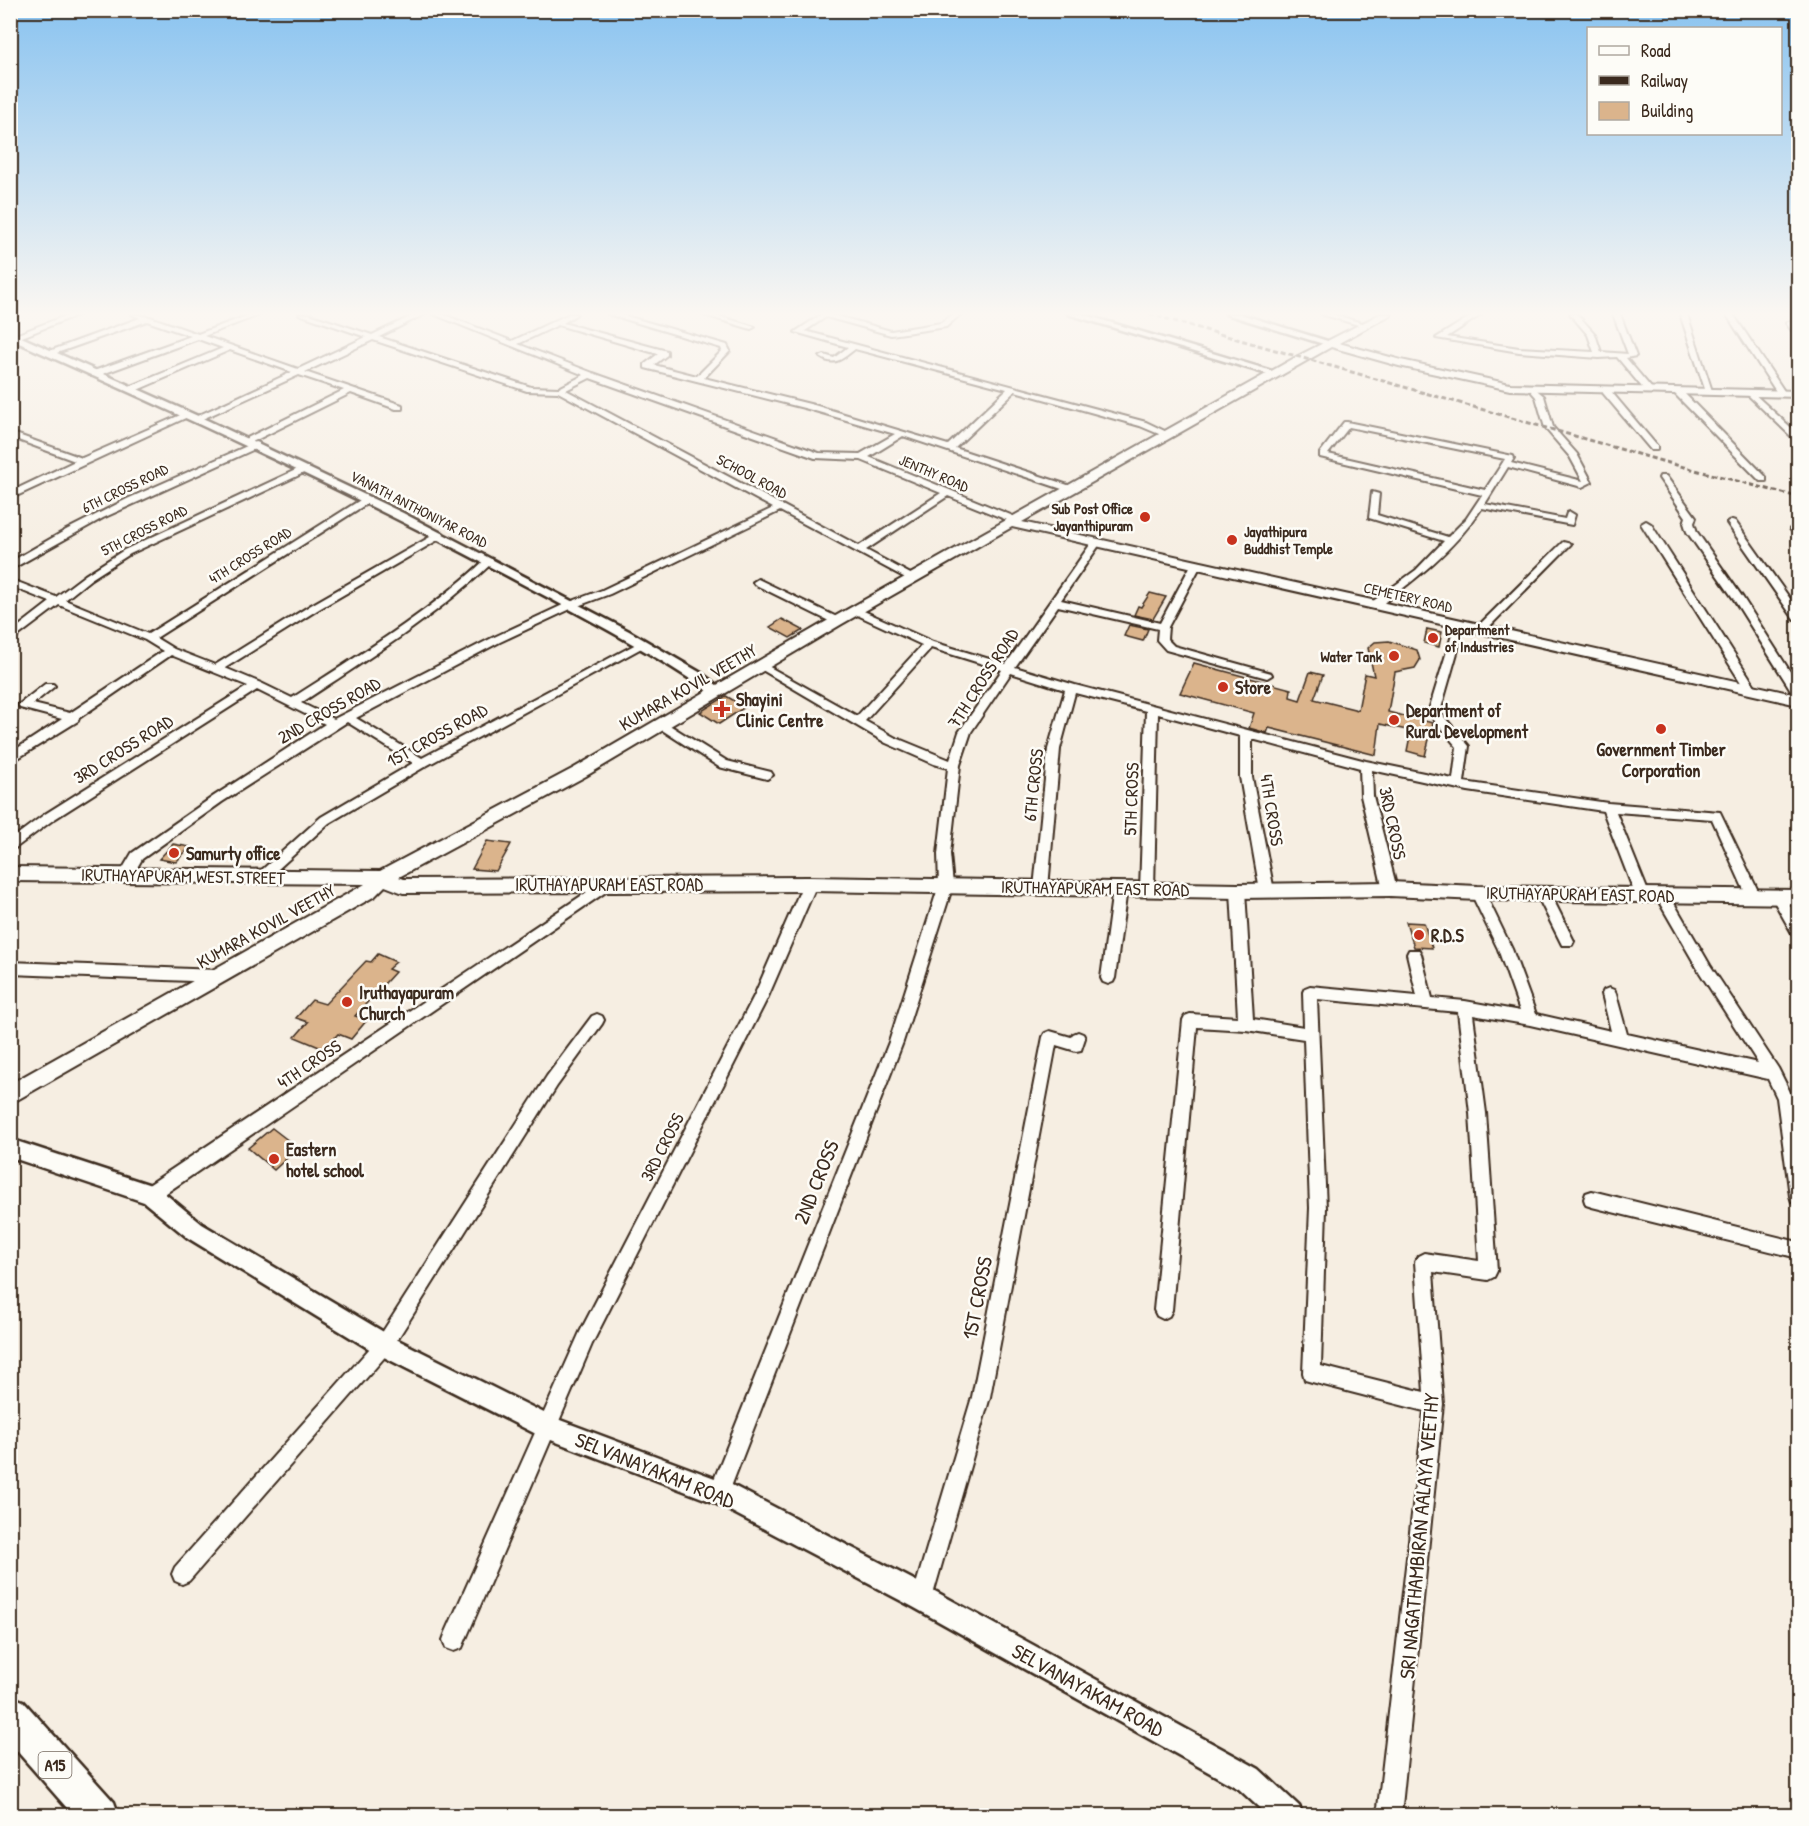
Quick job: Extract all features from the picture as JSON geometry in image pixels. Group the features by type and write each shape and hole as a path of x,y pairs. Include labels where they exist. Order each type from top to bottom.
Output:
{"highway":[{"name":"A15","path":"10,1714 100,1815"}],"main road":[{"name":"KUMARA KOVIL VEETHY","path":"10,1095 719,692 837,621 1232,399"},
{"name":"CEMETERY ROAD","path":"1013,522 1095,544 1798,700"},
{"name":"IRUTHAYAPURAM WEST STREET","path":"10,874 262,876 387,880"},
{"name":"IRUTHAYAPURAM EAST ROAD","path":"387,880 403,886 608,883 946,885 1238,891 1390,888 1478,892 1798,897"}],"street":[{"name":"VANATH ANTHONIYAR ROAD","path":"154,399 252,443 440,535 571,605 719,692"},
{"path":"10,496 82,461 234,399"},
{"name":"6TH CROSS ROAD","path":"10,567 37,549 154,489 252,443 334,399"},
{"path":"377,399 399,407"},
{"name":"SCHOOL ROAD","path":"577,399 913,579"},
{"name":"JENTHY ROAD","path":"658,399 818,456 861,457 1013,522"},
{"path":"779,399 902,433 1071,489"},
{"path":"950,448 1001,399"},
{"path":"1053,399 1143,424 1168,435"},
{"path":"1506,464 1582,484 1588,482 1574,456 1549,428 1541,399"},
{"path":"1613,399 1654,448"},
{"path":"1685,399 1763,479"},
{"path":"1757,399 1798,438"},
{"path":"1373,606 1419,572 1468,521 1510,458 1347,424 1323,455 1486,493"},
{"path":"861,457 902,433"},
{"path":"10,434 82,461"},
{"path":"10,442 20,438"},
{"name":"5TH CROSS ROAD","path":"10,639 88,578 127,552 305,469"},
{"path":"1663,478 1691,517 1689,523 1692,532 1738,598 1798,692"},
{"path":"859,550 946,493"},
{"path":"1376,494 1372,516 1450,540"},
{"name":"4TH CROSS ROAD","path":"149,638 368,499"},
{"path":"1478,505 1569,523 1570,515"},
{"name":"2ND CROSS ROAD","path":"126,875 137,856 218,799 334,724 496,640 571,605 606,592 781,507"},
{"path":"1732,523 1798,617"},
{"path":"1646,524 1751,690"},
{"path":"216,669 315,607 440,535"},
{"name":"7TH CROSS ROAD","path":"946,885 944,854 954,765 965,732 1095,544"},
{"path":"1480,630 1566,544"},
{"path":"292,703 420,621 468,582 489,561"},
{"path":"1196,565 1163,627 1162,640 1170,648 1267,675"},
{"path":"10,582 149,638 170,651 257,686 334,724"},
{"path":"758,582 837,621"},
{"path":"1055,602 1163,627"},
{"path":"857,610 929,644 1071,688 1366,765 1458,785 1608,807 1716,816 1753,895"},
{"path":"1458,785 1463,746 1434,713 1460,625"},
{"path":"859,721 929,644"},
{"name":"1ST CROSS ROAD","path":"262,876 325,820 422,763 642,645"},
{"path":"10,759 74,718 170,651"},
{"path":"762,667 890,740 954,765"},
{"path":"48,686 24,705 74,718"},
{"name":"3RD CROSS ROAD","path":"10,847 49,817 257,686"},
{"name":"6TH CROSS","path":"1041,888 1054,749 1071,688"},
{"name":"5TH CROSS","path":"1147,890 1152,709"},
{"path":"348,718 422,763"},
{"path":"663,724 723,764 767,775"},
{"name":"4TH CROSS","path":"1246,733 1246,777 1267,891"},
{"name":"3RD CROSS","path":"1366,765 1367,796 1390,888"},
{"path":"1608,807 1642,894"},
{"name":"4TH CROSS","path":"150,1194 608,883"},
{"name":"3RD CROSS","path":"454,1640 586,1338 761,997 810,884"},
{"name":"2ND CROSS","path":"719,1492 896,1042 946,885"},
{"path":"1108,978 1120,889"},
{"path":"1238,891 1246,1024"},
{"path":"1478,892 1505,949 1530,1019"},
{"path":"1543,893 1567,941"},
{"path":"1662,895 1705,969 1792,1099 1798,1196"},
{"path":"1778,896 1798,931"},
{"path":"1414,954 1426,1003"},
{"path":"10,968 217,976"},
{"path":"1434,1404 1312,1373 1318,1208 1310,992 1465,1007 1530,1019 1773,1073"},
{"path":"1609,994 1621,1040"},
{"name":"SRI NAGATHAMBIRAN AALAYA VEETHY","path":"1389,1815 1434,1404 1424,1262 1488,1271 1478,1113 1465,1007"},
{"path":"182,1574 384,1345 552,1081 597,1020"},
{"path":"1163,1310 1190,1020 1246,1024 1311,1034"},
{"name":"1ST CROSS","path":"922,1598 981,1397 1050,1037 1076,1045 1078,1038"},
{"name":"SELVANAYAKAM ROAD","path":"10,1148 150,1194 195,1231 384,1345 546,1427 719,1492 922,1598 1249,1779 1289,1815"},
{"path":"1592,1199 1798,1251"}],"building":[{"path":"1150,593 1166,597 1153,619 1134,615 1138,606 1141,607"},
{"path":"782,619 803,630 790,638 770,627"},
{"path":"1129,625 1148,629 1143,641 1124,636"},
{"name":"Department of Industries","path":"1427,629 1442,632 1439,647 1424,643"},
{"path":"1389,641 1417,650 1420,660 1415,668 1395,672 1388,712 1433,723 1425,756 1407,751 1411,731 1380,724 1376,755 1269,728 1267,733 1249,728 1254,713 1180,693 1194,663 1291,689 1290,697 1300,700 1310,672 1323,675 1314,699 1358,710 1365,674 1374,676 1368,648 1375,642"},
{"name":"Shayini Clinic Centre","path":"726,696 745,707 719,724 700,712"},
{"path":"487,841 511,844 496,871 472,869"},
{"name":"Samurty office","path":"173,844 190,847 176,862 159,859"},
{"name":"R.D.S","path":"1406,922 1424,923 1432,948 1414,947"},
{"name":"Iruthayapuram Church","path":"378,954 396,962 388,969 395,972 355,1016 367,1020 351,1039 338,1034 324,1049 295,1037 308,1022 296,1018 312,1000 325,1004 366,961 371,962"},
{"name":"Eastern hotel school","path":"272,1128 298,1148 274,1170 248,1148"}],"railway":[{"path":"1447,399 1665,462 1798,497"}],"place":[{"name":"Sub Post Office Jayanthipuram","path":"1145,517"},
{"name":"Jayathipura Buddhist Temple","path":"1232,540"},
{"name":"Department of Industries","path":"1433,638"},
{"name":"Water Tank","path":"1394,656"},
{"name":"Store","path":"1223,687"},
{"name":"Shayini Clinic Centre","path":"722,709"},
{"name":"Department of Rural Development","path":"1394,720"},
{"name":"Government Timber Corporation","path":"1661,729"},
{"name":"Samurty office","path":"174,853"},
{"name":"R.D.S","path":"1419,935"},
{"name":"Iruthayapuram Church","path":"347,1002"},
{"name":"Eastern hotel school","path":"274,1159"}]}
